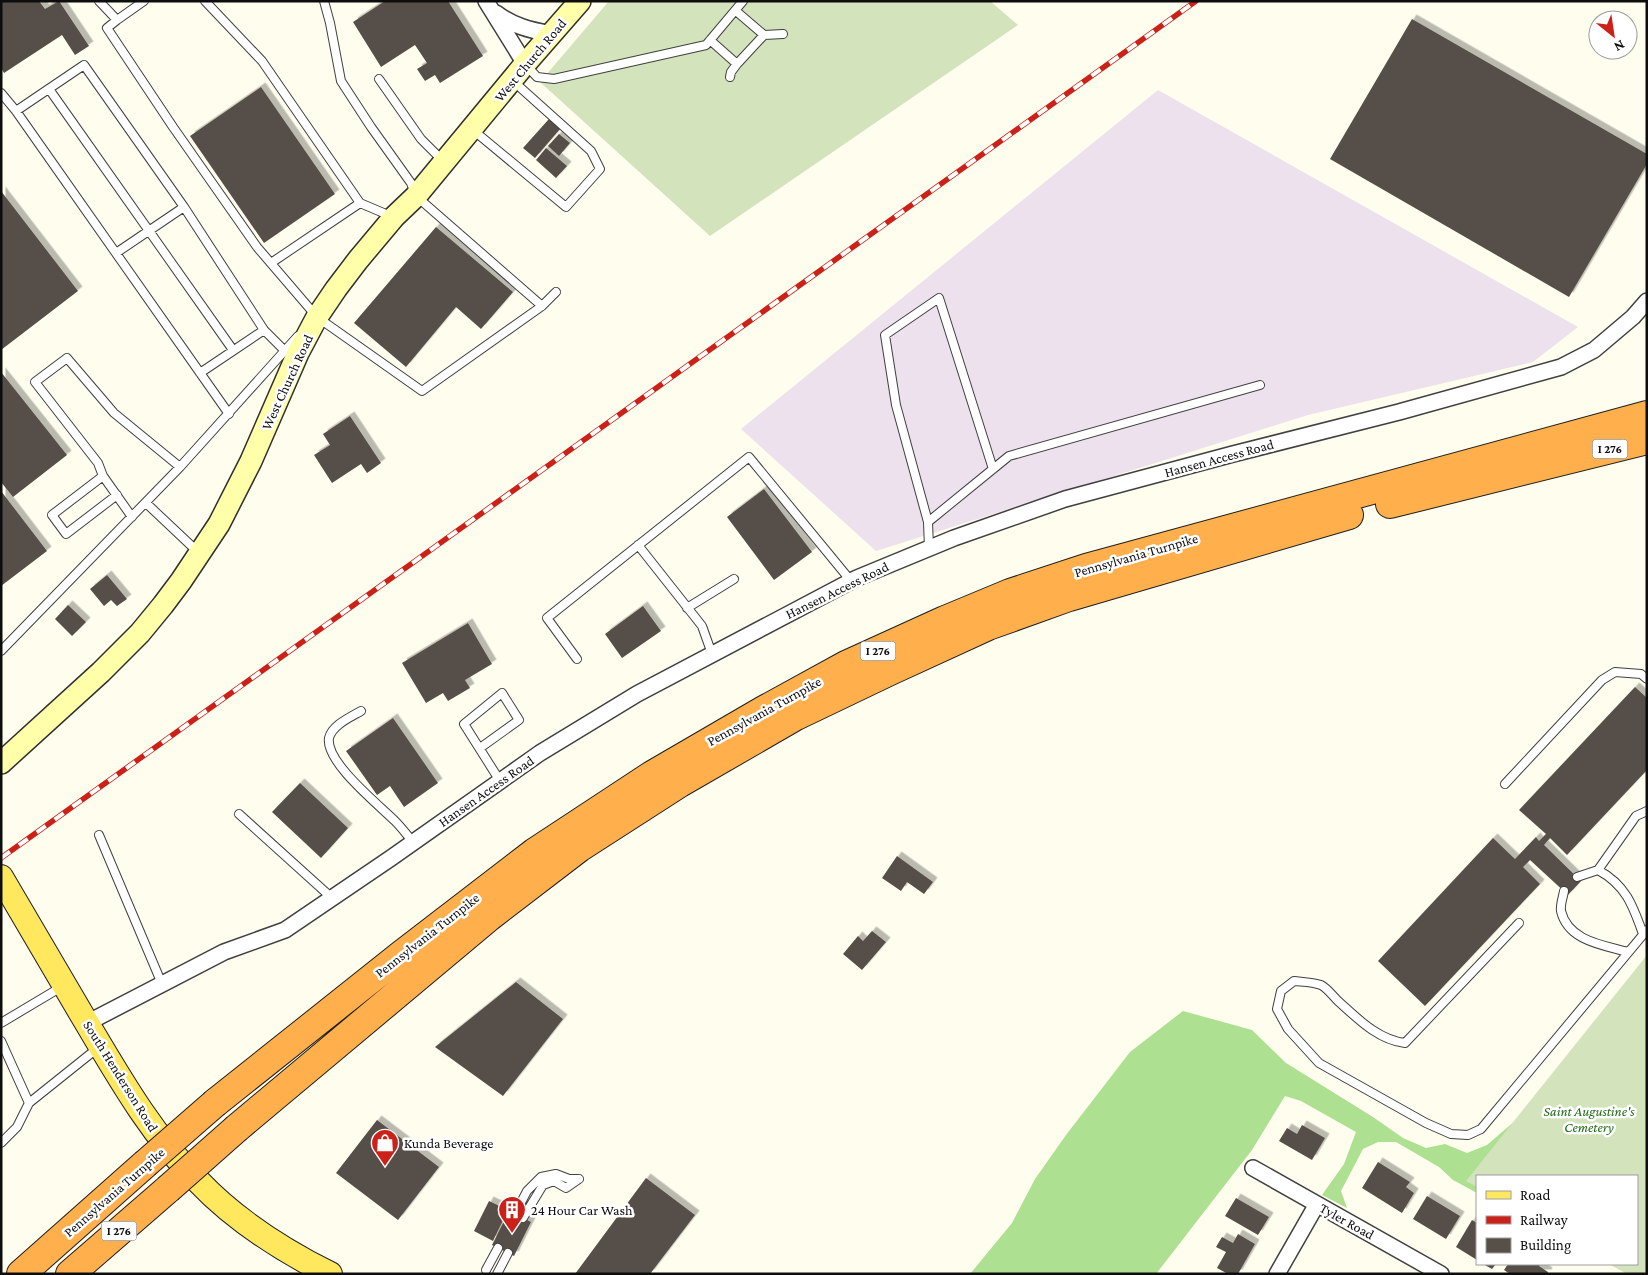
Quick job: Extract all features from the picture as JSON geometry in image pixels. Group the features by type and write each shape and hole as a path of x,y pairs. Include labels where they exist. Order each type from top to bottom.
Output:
{"highway":[{"name":"Pennsylvania Turnpike","path":"21,1274 215,1103 401,955 535,852 652,775 846,665 944,620 1010,593 1086,568 1647,415"},
{"name":"Pennsylvania Turnpike","path":"70,1274 237,1128 489,917 579,848 680,782 804,712 988,626 1069,597 1372,509 1647,440"}],"main road":[{"name":"South Henderson Road","path":"1,877 100,1046 140,1111 159,1137 198,1182 219,1202 267,1238 330,1274"}],"street":[{"name":"West Church Road","path":"1,762 101,672 140,633 169,597 200,554 237,492 287,377 317,317 358,260 394,217 416,196 518,72 580,1"},
{"path":"488,5 508,22 523,28 551,34"},
{"path":"488,5 518,72"},
{"name":"Hansen Access Road","path":"87,1023 224,952 285,930 540,753 637,694 851,581 929,548 1065,499 1399,412 1562,367 1594,350 1633,317 1647,301"},
{"name":"Tyler Road","path":"1253,1168 1441,1274"},
{"path":"1276,1274 1317,1204"}],"lane":[{"path":"99,1 118,20"},
{"path":"144,1 107,28 257,247 317,317 422,391 542,306 556,292"},
{"path":"205,1 262,61 360,203 394,217"},
{"path":"324,1 341,82 411,183 416,196 542,306"},
{"path":"518,72 554,79 706,45 743,1"},
{"path":"736,11 764,35 783,34"},
{"path":"730,77 731,72 764,35"},
{"path":"710,40 738,64"},
{"path":"16,111 84,65 184,207 264,330 284,350"},
{"path":"472,129 566,207 600,169 591,151 550,114 518,72"},
{"path":"379,79 421,139 444,163"},
{"path":"49,89 233,350"},
{"path":"1,94 16,111 230,414"},
{"path":"272,263 360,203"},
{"path":"116,253 184,207"},
{"path":"929,548 928,522 896,405 884,335 939,298 992,470"},
{"path":"1,652 180,468 230,414 284,350 317,317"},
{"path":"200,373 264,330"},
{"path":"132,517 103,476 98,464 36,382 67,358 114,413 180,468"},
{"path":"928,522 1010,456 1260,385"},
{"path":"578,659 547,618 749,457 851,581"},
{"path":"103,476 52,515 66,534 117,495"},
{"path":"146,503 200,554"},
{"path":"638,545 702,626 712,654"},
{"path":"687,608 734,579"},
{"path":"1505,784 1602,680 1615,672 1641,674 1647,679"},
{"path":"480,748 519,720 502,693 464,724 500,781"},
{"path":"361,711 334,728 329,737 329,745 347,775 397,823 413,842"},
{"path":"1577,877 1598,870 1636,816 1647,811"},
{"path":"239,814 332,898"},
{"path":"99,834 162,984"},
{"path":"1519,923 1405,1043 1380,1035 1354,1015 1322,986 1309,982 1294,981 1282,990 1277,1009 1288,1029 1319,1063 1426,1123 1451,1134 1468,1135 1481,1130 1645,932 1631,902 1619,886 1610,876 1598,870"},
{"path":"1564,891 1560,909 1568,928 1583,939 1628,952"},
{"path":"1,1023 65,985"},
{"path":"1,1041 29,1103"},
{"path":"1,1143 17,1127 29,1103 100,1046"},
{"path":"515,1214 527,1191 541,1177 556,1174 569,1179 579,1179 566,1188 554,1181 543,1185 523,1218"},
{"path":"486,1270 498,1248"},
{"path":"497,1274 508,1253"}],"shaded area":[{"path":"1158,90 1578,327 1533,362 1308,415 876,551 741,429"}],"green space":[{"path":"609,1 990,1 1018,25 710,236 540,82"},
{"name":"Saint Augustine's Cemetery","path":"1647,955 1647,1274 1627,1274 1611,1265 1638,1265 1638,1175 1476,1175 1476,1186 1466,1181"},
{"path":"1183,1011 1252,1030 1286,1063 1403,1138 1426,1148 1445,1144 1467,1153 1487,1145 1516,1120 1476,1175 1476,1192 1453,1180 1439,1167 1396,1142 1378,1142 1363,1149 1341,1191 1347,1208 1322,1195 1344,1164 1356,1132 1301,1101 1285,1096 1252,1150 1156,1274 970,1274 1012,1223 1035,1179 1066,1135 1130,1052"}],"building":[{"path":"1,1 39,1 45,9 59,1 89,46 75,55 62,35 4,73 1,68"},
{"path":"385,1 448,1 483,56 440,83 435,75 425,81 417,69 427,63 415,45 381,67 353,22"},
{"path":"1412,19 1647,154 1647,164 1569,297 1330,159"},
{"path":"261,87 335,194 264,243 190,136"},
{"path":"549,119 560,129 535,158 523,148"},
{"path":"559,134 570,143 559,156 548,146"},
{"path":"546,148 567,166 556,178 536,160"},
{"path":"1,191 78,291 1,350"},
{"path":"436,227 513,292 481,329 456,307 406,367 354,323"},
{"path":"1,372 67,455 13,497 1,482"},
{"path":"350,416 381,463 367,473 361,464 332,483 314,455 330,445 323,434"},
{"path":"764,489 812,552 774,580 727,517"},
{"path":"1,491 47,551 1,586"},
{"path":"107,575 127,599 117,606 111,600 104,606 90,589"},
{"path":"68,605 86,622 72,636 55,619"},
{"path":"643,606 661,631 622,658 605,634"},
{"path":"468,623 492,664 465,680 470,688 448,701 443,693 426,703 402,663"},
{"path":"1635,687 1647,698 1647,770 1567,855 1550,838 1544,845 1581,881 1568,895 1530,860 1523,867 1540,884 1425,1006 1378,961 1493,838 1515,859 1536,837 1539,841 1546,834 1519,810"},
{"path":"393,718 438,783 404,807 390,786 377,795 346,751"},
{"path":"300,783 348,828 321,858 272,812"},
{"path":"897,856 933,882 924,894 907,882 901,891 882,878"},
{"path":"872,931 886,942 862,970 843,954 858,936 863,941"},
{"path":"516,982 563,1019 503,1096 435,1047"},
{"path":"377,1120 439,1167 398,1220 336,1173"},
{"path":"1302,1125 1325,1138 1312,1160 1279,1141 1287,1128 1297,1134"},
{"path":"1378,1162 1410,1182 1406,1187 1414,1193 1402,1213 1362,1188"},
{"path":"646,1178 695,1215 650,1274 575,1274"},
{"path":"1427,1196 1460,1216 1446,1239 1413,1219"},
{"path":"1236,1198 1269,1217 1258,1235 1225,1216"},
{"path":"489,1201 508,1210 493,1241 474,1231"},
{"name":"24 Hour Car Wash","path":"509,1211 531,1222 514,1256 492,1245"},
{"path":"1472,1220 1476,1222 1476,1259 1456,1247"},
{"path":"1238,1234 1255,1244 1238,1274 1228,1274 1217,1268 1226,1252 1216,1247 1222,1237 1233,1243"},
{"path":"1485,1265 1495,1265 1492,1269"},
{"path":"1507,1265 1540,1265 1548,1272 1547,1274 1510,1274 1504,1270"}],"railway":[{"path":"1,858 1196,1"}],"place":[{"name":"Kunda Beverage","path":"385,1167"},
{"name":"24 Hour Car Wash","path":"512,1234"}]}
